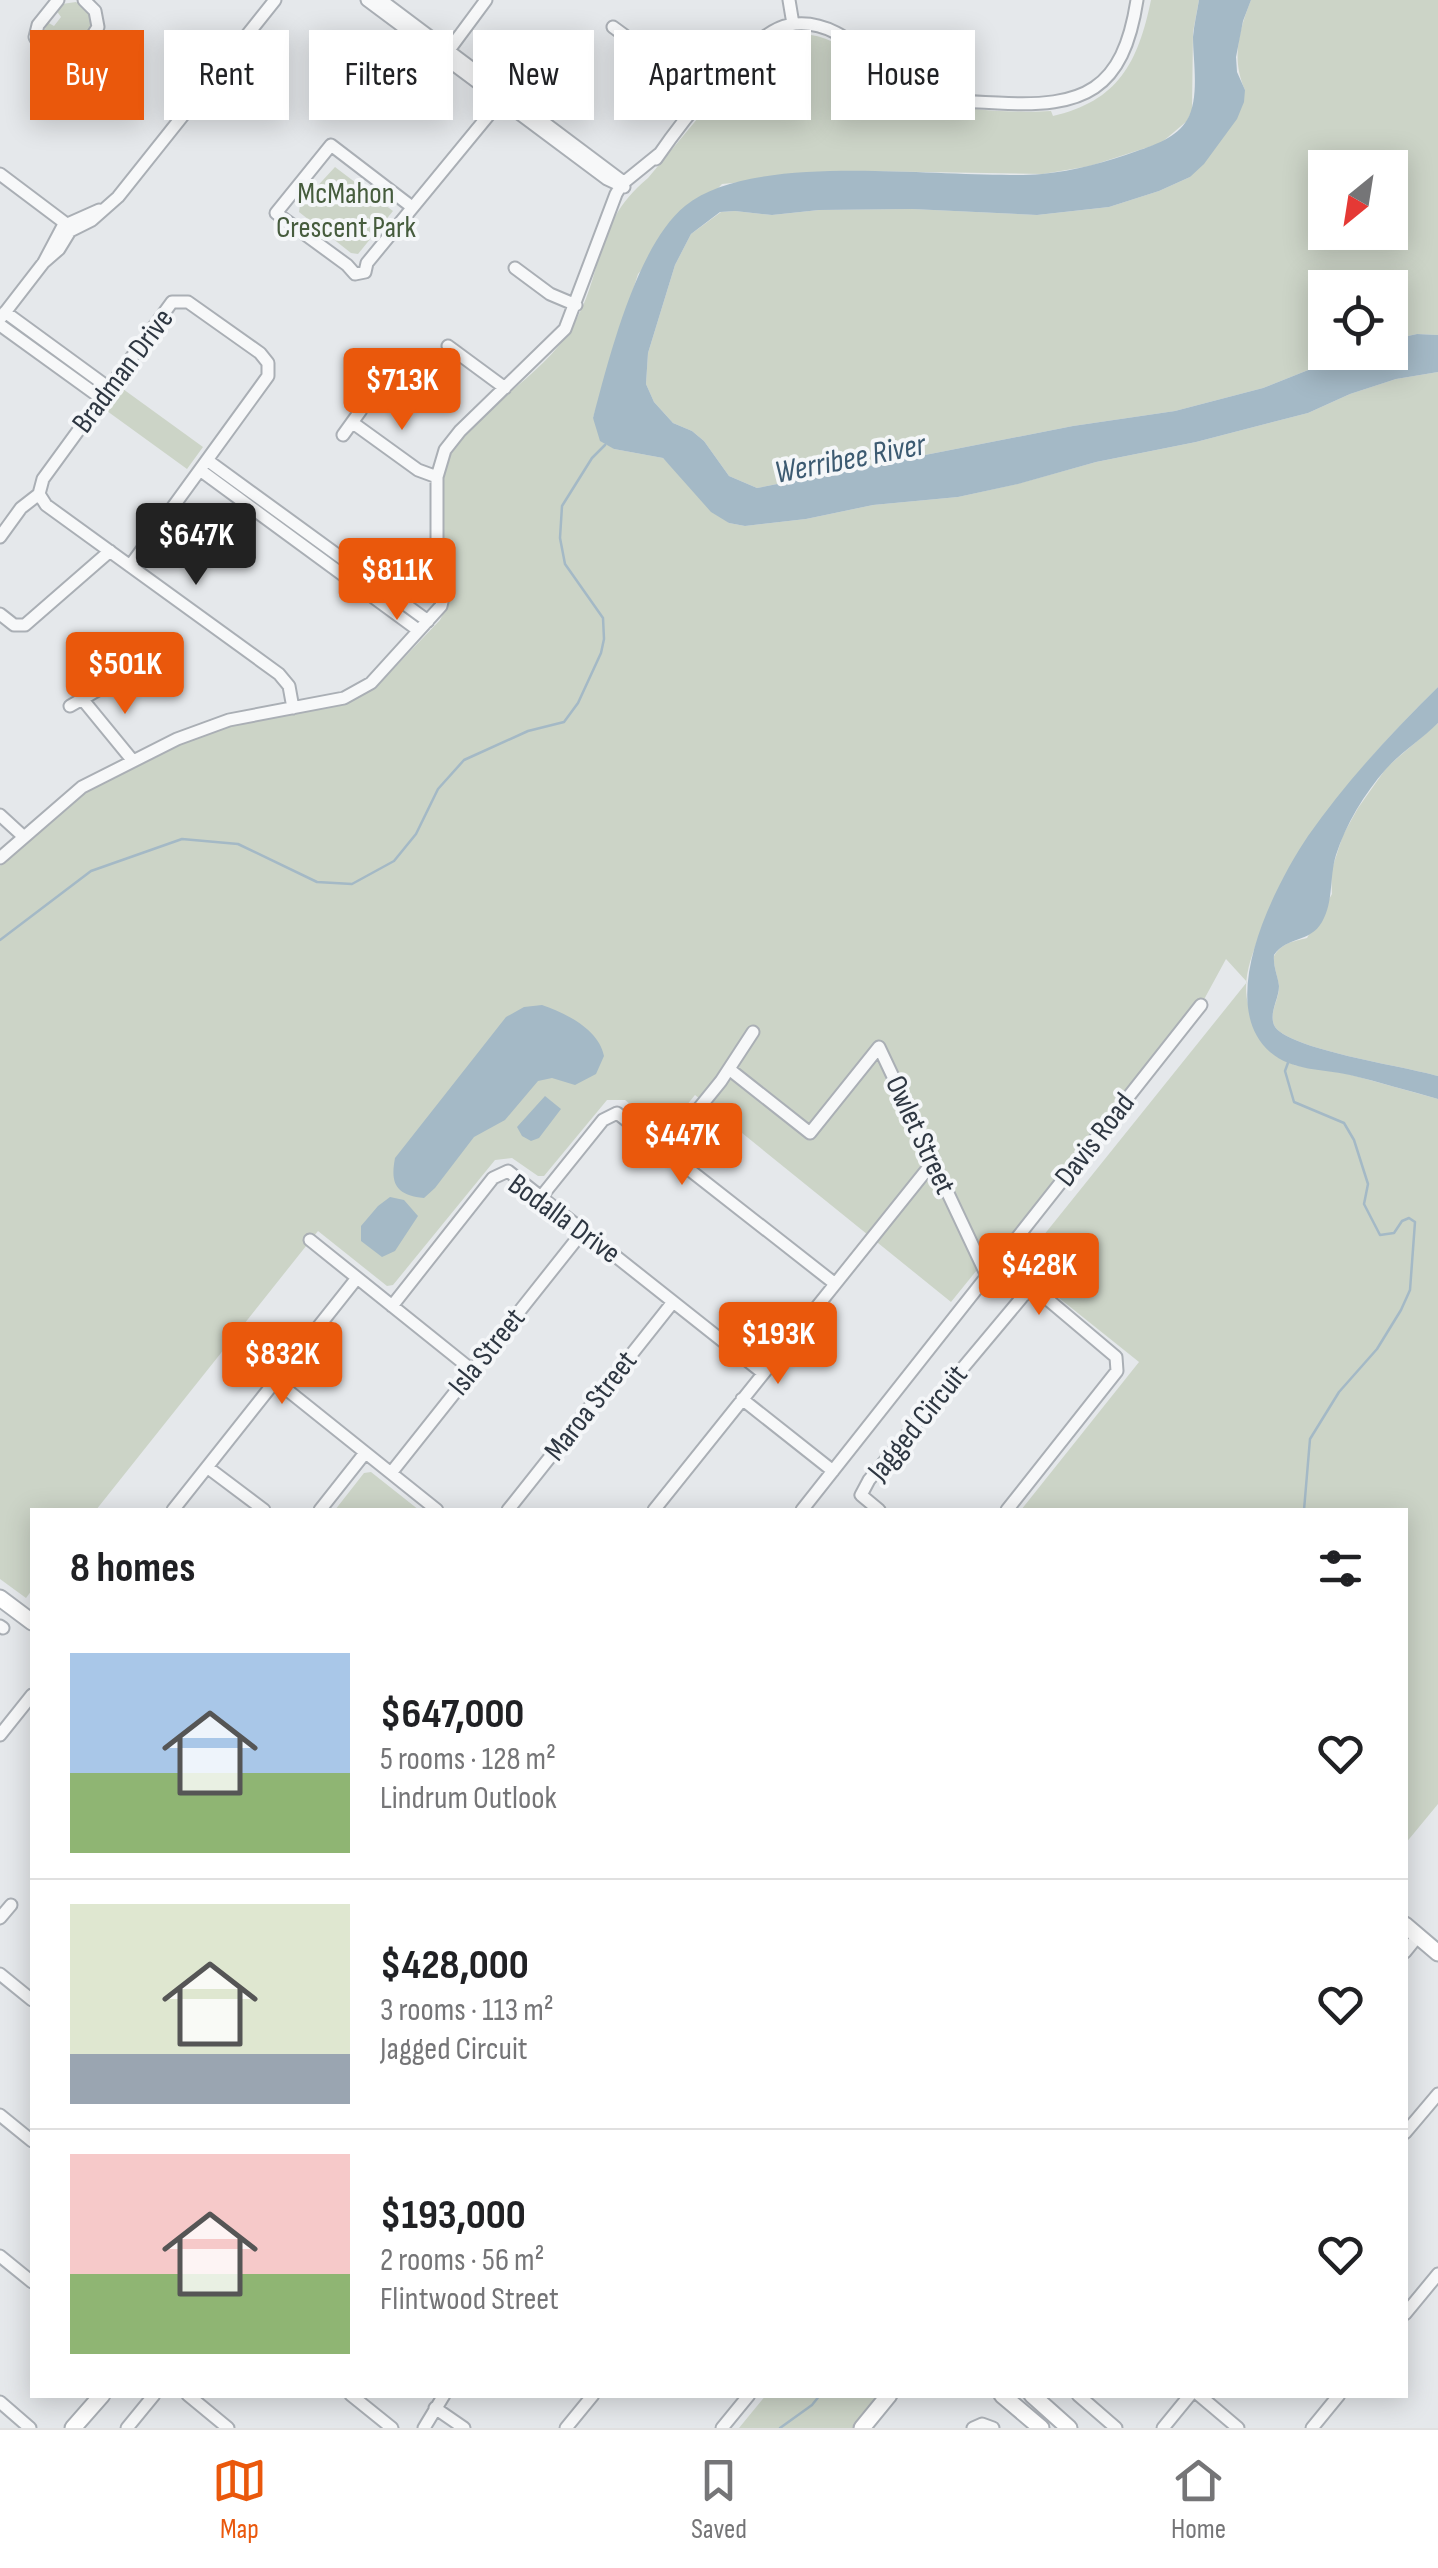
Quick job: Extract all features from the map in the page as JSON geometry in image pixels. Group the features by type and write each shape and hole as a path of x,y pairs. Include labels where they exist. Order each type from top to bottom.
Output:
{"street":[{"path":"58,0 38,25 35,37 39,48 49,57 65,62 80,53 96,32 98,16 86,1"},
{"path":"367,0 411,30"},
{"path":"381,0 417,30"},
{"path":"453,45 486,0"},
{"path":"789,0 793,24"},
{"path":"779,30 793,24 830,29 906,83 937,97 1044,105 1078,96 1107,76 1125,49 1137,0"},
{"path":"69,226 92,220 124,191 273,1"},
{"path":"612,26 617,30"},
{"path":"412,208 331,145 276,213 360,274 485,120"},
{"path":"533,120 607,179 624,186 642,178 688,120"},
{"path":"0,174 69,226"},
{"path":"0,858 82,787 212,724 333,701 364,689 423,626 441,606 445,589 437,541 437,476 442,458 454,438 561,334 576,305 604,222 617,210 624,186"},
{"path":"69,226 60,249 44,262 2,319 105,393"},
{"path":"515,268 550,294 576,305"},
{"name":"Bradman Drive","path":"0,537 21,508 39,494 43,479 169,306 178,300 192,304 260,352 269,366 268,376 130,566"},
{"path":"448,346 505,388"},
{"path":"342,435 361,410"},
{"path":"353,423 418,470 437,476"},
{"path":"203,465 423,626"},
{"path":"39,494 46,505 284,678 293,708"},
{"path":"0,614 14,624 26,626 110,551"},
{"path":"98,690 77,704 133,761"},
{"path":"0,815 24,837"},
{"name":"Davis Road","path":"804,1508 1201,1005"},
{"path":"666,1149 753,1032"},
{"name":"Owlet Street","path":"729,1068 810,1132 878,1047 987,1276"},
{"path":"541,1197 613,1112 626,1116 834,1283"},
{"path":"656,1508 933,1162"},
{"name":"Bodalla Drive","path":"392,1306 496,1174 504,1171 512,1173 763,1373"},
{"name":"Isla Street","path":"391,1473 584,1230"},
{"path":"310,1240 472,1370"},
{"path":"176,1508 358,1278"},
{"name":"Jagged Circuit","path":"876,1508 861,1496 870,1480 1023,1296 1040,1292 1116,1357 1117,1372 1009,1508"},
{"name":"Maroa Street","path":"510,1508 674,1302"},
{"path":"276,1381 435,1508"},
{"path":"742,1400 833,1471"},
{"path":"322,1508 365,1453"},
{"path":"207,1468 261,1508"},
{"path":"0,1598 30,1620"},
{"path":"0,1735 30,1697"},
{"path":"0,1918 11,1905"},
{"path":"1411,1931 1438,1952"},
{"path":"0,1974 30,1998"},
{"path":"1408,2130 1436,2101"},
{"path":"0,2115 30,2139"},
{"path":"0,2256 30,2280"},
{"path":"1408,2310 1438,2274"},
{"path":"63,2428 87,2398"},
{"path":"74,2428 99,2398"},
{"path":"127,2428 152,2398"},
{"path":"192,2398 228,2428"},
{"path":"356,2398 392,2428"},
{"path":"424,2428 442,2398"},
{"path":"566,2428 591,2398"},
{"path":"722,2428 747,2398"},
{"path":"862,2428 887,2398"},
{"path":"1006,2398 1041,2428"},
{"path":"1035,2398 1069,2428"},
{"path":"1081,2398 1116,2428"},
{"path":"1163,2428 1188,2398"},
{"path":"1203,2398 1238,2428"},
{"path":"1312,2428 1337,2398"},
{"path":"0,2402 30,2428"},
{"path":"435,2408 464,2428"},
{"path":"973,2428 982,2424 993,2428"}],"green space":[{"path":"1151,0 1199,0 1193,32 1192,110 1187,121 1161,143 1090,166 1043,174 858,171 722,184 638,274 593,418 614,449 663,458 729,523 745,526 873,505 958,497 1017,484 1308,413 1396,379 1438,372 1438,687 1359,772 1312,834 1274,900 1246,981 1226,959 1201,1005 987,1276 981,1265 951,1302 695,1095 668,1128 661,1129 625,1100 607,1100 544,1176 512,1158 495,1160 393,1285 387,1286 318,1231 98,1508 30,1508 30,1593 26,1598 0,1579 0,866 83,792 170,749 230,725 348,703 380,683 440,620 450,600 441,514 444,471 453,449 481,417 560,344 582,307 617,213 696,120 811,120 811,36 831,41 831,120 975,120 975,108 1051,111 1053,116 1094,100 1109,89 1122,76 1139,43"},
{"path":"1251,0 1438,0 1438,335 1408,336 1408,270 1308,270 1308,370 1263,388 1175,411 1073,426 757,488 729,476 704,441 673,423 654,402 646,384 648,353 675,265 691,234 721,212 772,215 912,209 1037,215 1109,207 1159,191 1190,177 1245,90 1238,67 1240,33"},
{"path":"76,2 89,12 90,30 45,30 47,22 54,26 61,17 56,10 62,4"},
{"name":"McMahon Crescent Park","path":"335,167 393,211 358,254 351,253 299,212 300,205"},
{"path":"123,389 203,447 187,469 107,411"},
{"path":"1438,723 1438,1076 1300,1042 1274,1025 1273,1015 1279,987 1274,956 1284,945 1307,938 1332,894 1331,872 1343,835 1358,808 1387,767"},
{"path":"1246,983 1251,1011 1294,1065 1348,1074 1438,1099 1438,1804 1408,1840 1408,1508 1023,1508 1139,1362 1019,1266"},
{"path":"371,1472 416,1508 337,1508 364,1473"},
{"path":"764,2398 877,2398 854,2428 739,2428"}],"water":[{"path":"1199,0 1251,0 1236,57 1245,90 1237,119 1190,177 1159,191 1109,207 1037,215 912,209 772,215 720,212 691,234 675,265 648,353 646,384 654,402 673,423 704,441 729,476 757,488 1073,426 1175,411 1263,388 1308,370 1408,370 1408,336 1417,334 1438,335 1438,372 1396,379 1308,413 1018,484 958,497 873,505 745,526 729,523 711,512 663,458 614,449 600,441 593,418 627,304 653,247 685,206 717,188 805,172 1042,174 1114,159 1165,140 1187,120 1195,90 1193,37"},
{"path":"1438,687 1438,723 1386,769 1350,821 1336,855 1322,922 1274,955 1279,986 1273,1015 1274,1025 1283,1034 1300,1042 1438,1076 1438,1099 1350,1075 1298,1066 1279,1058 1254,1031 1248,1004 1256,944 1295,857 1353,777"},
{"path":"542,1005 570,1018 595,1038 604,1056 596,1074 575,1085 552,1078 538,1081 505,1120 474,1137 424,1198 401,1191 393,1175 395,1158 506,1017 524,1007"},
{"path":"545,1096 561,1109 539,1138 531,1141 517,1127"},
{"path":"390,1197 404,1200 418,1216 395,1251 382,1257 361,1241 361,1226"}],"waterway":[{"path":"0,940 91,871 182,839 238,844 317,882 352,884 394,861 416,834 438,789 464,760 528,731 564,722 578,703 604,639 603,618 565,564 560,538 562,506 592,458 605,445"},
{"path":"1289,1060 1285,1071 1294,1102 1344,1123 1354,1140 1368,1184 1364,1204 1380,1235 1394,1233 1409,1218 1415,1222 1410,1290 1377,1349 1339,1392 1310,1439 1304,1508"},
{"path":"780,2428 818,2398"}],"water label":[{"name":"Werribee River","path":"850,459"}]}
